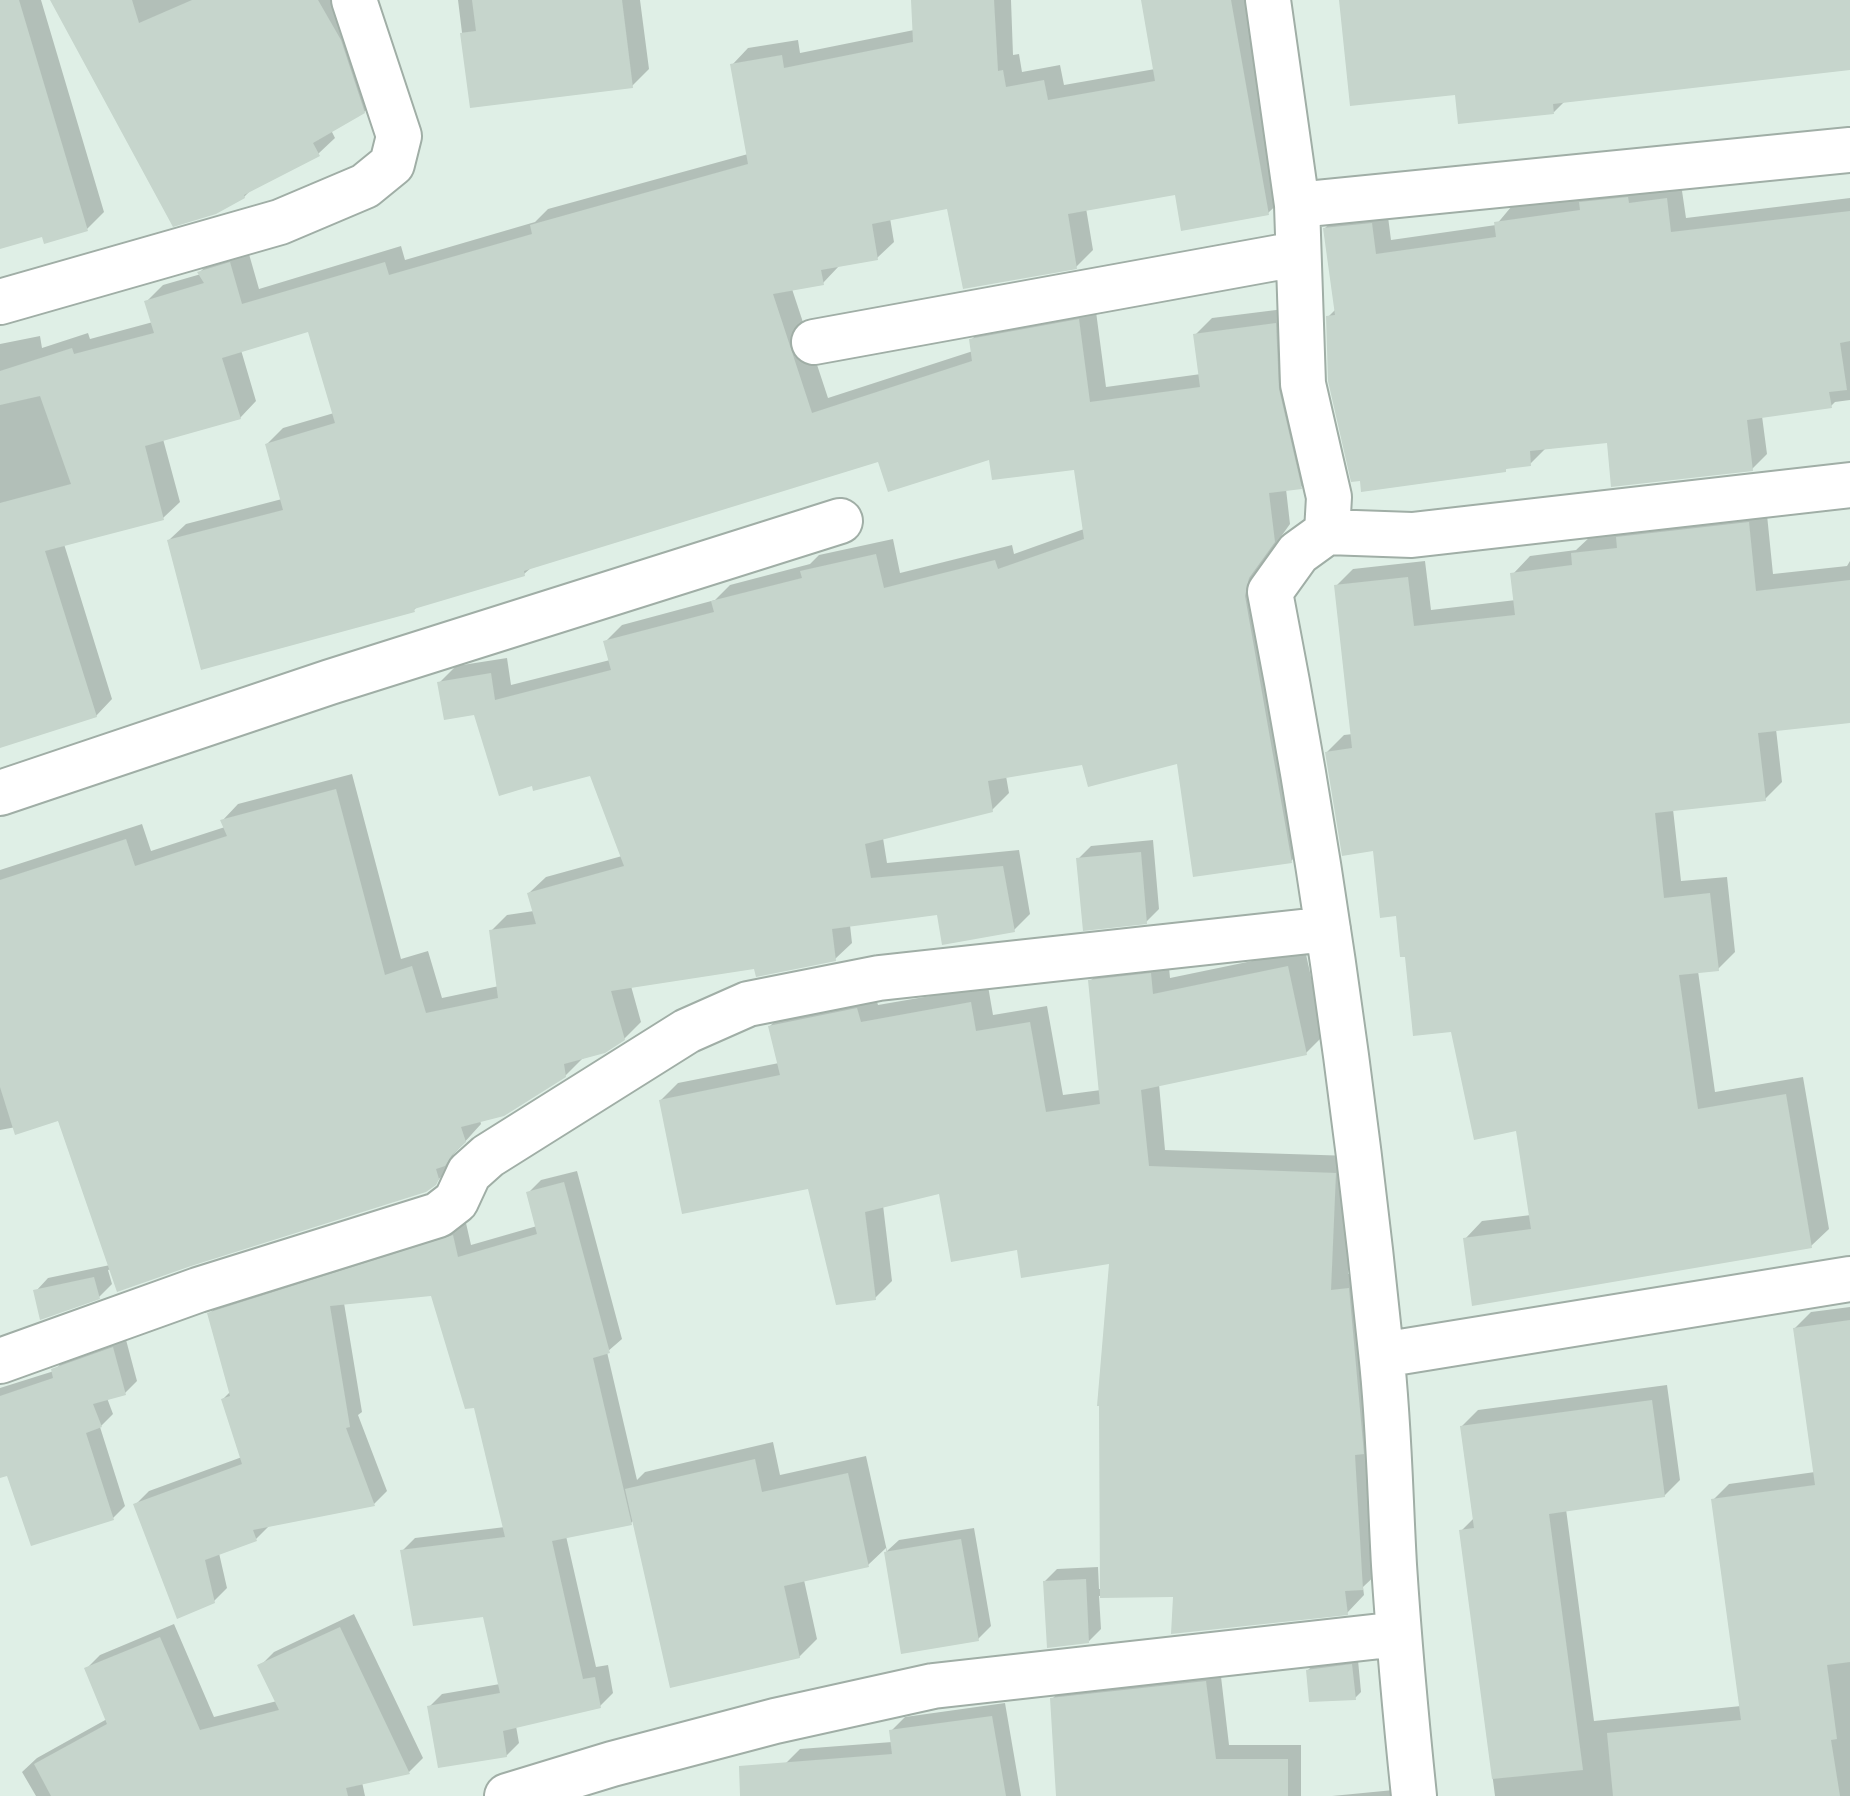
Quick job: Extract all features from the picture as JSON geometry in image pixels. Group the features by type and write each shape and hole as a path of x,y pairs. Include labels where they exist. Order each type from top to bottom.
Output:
{"street":[{"path":"0,302 280,222 365,186 392,164 399,136 354,0"},
{"path":"1268,0 1297,205 1303,384 1329,497 1327,532"},
{"path":"1297,205 1850,150"},
{"path":"814,342 1297,254"},
{"path":"1414,1796 1399,1634 1382,1355 1328,929 1299,741 1270,592 1298,553 1327,532 1412,535 1850,485"},
{"path":"0,793 344,678 840,521"},
{"path":"0,1361 198,1290 438,1215 456,1201 469,1173 488,1156 687,1031 748,1004 879,978 1328,929"},
{"path":"1382,1355 1850,1279"},
{"path":"507,1796 612,1764 775,1721 933,1686 1399,1634"}],"building":[{"path":"0,0 19,0 88,231 44,244 42,237 0,249"},
{"path":"50,0 132,0 139,23 192,0 318,0 341,40 365,113 313,143 320,156 244,195 245,198 216,214 173,227"},
{"path":"472,0 622,0 633,88 470,108 460,33 476,31"},
{"path":"911,0 994,0 998,71 1003,70 1006,87 1044,80 1048,100 1155,81 1141,0 1231,0 1269,215 1181,231 1175,195 1068,214 1077,269 963,289 947,209 872,224 878,260 821,270 824,285 773,294 812,413 972,361 969,339 1079,319 1090,402 1200,387 1193,334 1276,323 1279,389 1302,489 1269,493 1275,542 1249,578 1245,596 1292,863 1193,877 1177,764 1088,787 1082,765 988,781 993,812 865,844 871,878 1003,866 1015,932 942,945 937,915 832,929 836,961 756,977 754,969 611,991 625,1040 605,1053 564,1064 566,1077 504,1116 461,1127 466,1142 445,1166 436,1169 439,1179 426,1192 117,1292 58,1121 15,1135 0,1087 0,880 126,839 135,866 227,836 220,820 336,789 385,975 412,966 426,1013 498,998 489,930 536,924 527,893 624,866 590,776 533,791 532,786 499,796 474,715 444,720 437,682 491,673 495,700 611,670 603,641 714,612 711,601 802,578 800,571 876,554 884,588 995,560 998,569 1084,539 1074,470 992,480 989,460 888,492 878,462 524,571 525,576 414,609 415,612 201,670 167,540 283,510 265,444 335,423 308,332 222,358 241,419 145,446 164,520 45,551 97,717 0,748 0,503 71,484 40,396 0,405 0,371 72,348 74,354 154,333 144,301 204,283 197,272 230,262 242,304 385,262 389,275 532,234 530,225 748,164 730,64 782,55 784,68 913,42"},
{"path":"1339,0 1850,0 1850,70 1553,104 1554,114 1458,124 1455,95 1350,106"},
{"path":"1628,197 1629,203 1667,198 1671,232 1850,211 1850,341 1840,343 1847,390 1829,392 1832,408 1747,420 1753,471 1611,487 1607,443 1530,451 1531,466 1506,469 1506,472 1361,492 1360,481 1351,482 1328,381 1326,316 1335,315 1323,228 1372,223 1376,254 1496,237 1494,222 1580,210 1579,202"},
{"path":"1749,522 1756,591 1850,580 1850,723 1758,733 1766,801 1655,813 1664,898 1710,893 1719,971 1679,975 1698,1109 1786,1094 1812,1248 1472,1306 1463,1238 1531,1229 1516,1131 1474,1140 1451,1032 1413,1036 1405,957 1400,957 1396,916 1380,918 1373,851 1342,856 1325,752 1352,748 1334,585 1408,577 1414,626 1515,615 1510,573 1572,565 1571,553 1617,548 1616,537"},
{"path":"1141,852 1147,924 1083,931 1076,858"},
{"path":"1288,966 1307,1055 1141,1090 1149,1166 1336,1173 1331,1290 1349,1288 1364,1454 1355,1455 1363,1590 1345,1591 1348,1615 1171,1634 1173,1597 1100,1598 1097,1406 1109,1264 1021,1278 1017,1250 951,1262 939,1194 865,1212 876,1300 836,1305 808,1189 682,1214 659,1100 780,1075 768,1026 857,1008 861,1022 971,1002 976,1031 1030,1022 1046,1112 1100,1104 1088,980 1151,973 1153,994"},
{"path":"564,1182 610,1353 593,1358 632,1525 552,1541 583,1679 595,1677 601,1708 503,1731 507,1757 438,1768 427,1706 500,1693 483,1617 413,1626 400,1550 505,1537 474,1408 465,1409 431,1296 330,1306 350,1427 346,1428 375,1506 253,1530 257,1541 205,1560 215,1603 177,1619 133,1504 242,1464 221,1399 230,1396 207,1313 453,1235 458,1257 537,1234 526,1192"},
{"path":"94,1277 100,1299 40,1320 33,1290"},
{"path":"1850,1320 1850,1662 1827,1665 1837,1739 1831,1740 1840,1796 1613,1796 1607,1733 1741,1720 1711,1499 1815,1485 1793,1328"},
{"path":"113,1347 126,1395 93,1404 102,1427 86,1433 114,1520 31,1546 7,1476 0,1478 0,1396 53,1378 51,1369"},
{"path":"1652,1400 1665,1497 1549,1514 1583,1770 1492,1779 1459,1530 1474,1528 1460,1426"},
{"path":"755,1459 762,1492 848,1473 869,1567 784,1586 800,1658 670,1688 625,1489"},
{"path":"961,1539 979,1641 901,1654 884,1552"},
{"path":"1086,1579 1089,1643 1047,1648 1043,1581"},
{"path":"340,1627 410,1774 346,1788 348,1796 51,1796 34,1764 107,1724 84,1668 160,1637 200,1730 279,1710 257,1665"},
{"path":"1352,1664 1356,1700 1309,1702 1306,1670"},
{"path":"1206,1681 1216,1759 1288,1759 1288,1796 1056,1796 1050,1698"},
{"path":"992,1716 1006,1796 740,1796 739,1766 892,1754 889,1730"}]}
